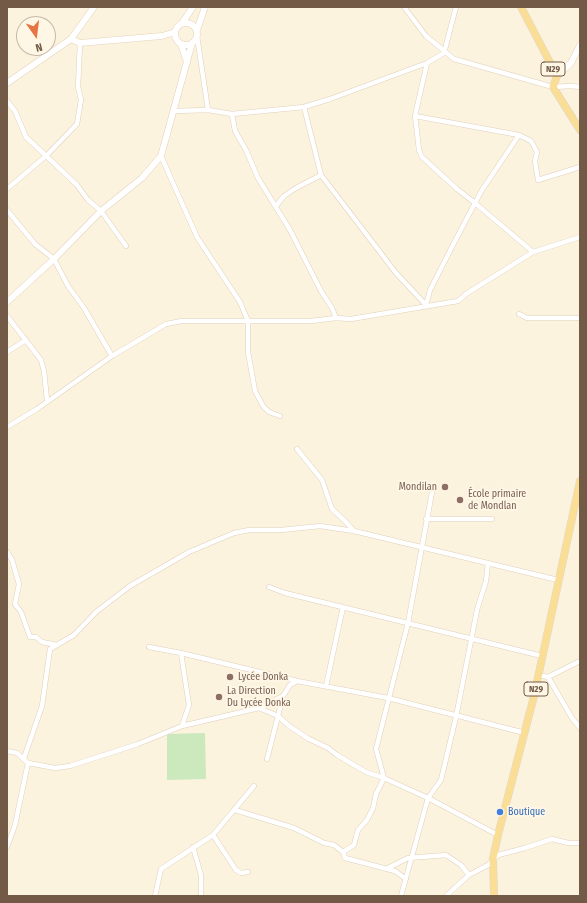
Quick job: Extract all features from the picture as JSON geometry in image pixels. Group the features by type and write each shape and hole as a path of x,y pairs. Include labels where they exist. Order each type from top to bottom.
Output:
{"main road":[{"path":"7,84 71,39 94,7"},
{"path":"71,39 80,43 162,36 174,32 177,26 182,23 193,7"},
{"path":"7,302 54,259 101,211 142,178 161,156 192,43 197,33 205,7"},
{"name":"N29","path":"520,7 557,76 553,87 580,130"},
{"path":"182,23 191,24 197,33"},
{"path":"174,32 187,62"},
{"path":"162,36 187,45 192,43"},
{"path":"557,76 571,63 580,45"},
{"name":"N29","path":"494,896 493,858 525,732 580,481"}],"street":[{"path":"404,7 426,36 444,53 454,59 553,87 580,87"},
{"path":"174,111 208,110 232,114 304,107 427,63 444,53 456,7"},
{"path":"197,33 208,110"},
{"path":"7,189 47,155 77,124 81,100 78,87 80,43"},
{"path":"427,63 414,116 419,150 422,157 457,189 533,252"},
{"path":"7,101 15,111 26,137 47,155 77,185 88,200 101,211 126,246"},
{"path":"304,107 321,175 396,273 426,305"},
{"path":"232,114 235,131 246,150 258,178 270,200 276,206 336,318"},
{"path":"414,116 519,135 531,141 537,152 535,161 538,180 580,167"},
{"path":"426,305 430,290 475,203 505,154 519,135"},
{"path":"161,156 197,237 240,302 248,321 248,352 255,391 263,406 269,412 280,416"},
{"path":"276,206 284,196 321,175"},
{"path":"7,210 35,244 54,259 68,286 84,308 112,356"},
{"path":"7,427 36,409 112,356 166,324 182,321 311,321 336,318 350,319 426,305 458,301 466,294 533,252 580,237"},
{"path":"519,314 527,318 580,318"},
{"path":"7,316 41,360 44,371 47,400"},
{"path":"7,352 26,340"},
{"path":"297,449 322,480 332,509 354,531"},
{"path":"343,852 354,845 358,830 370,814 384,778 376,749 408,623 423,548 426,519 432,492"},
{"path":"426,519 492,519"},
{"path":"24,758 42,706 50,649 74,635 96,612 130,586 189,552 220,538 249,530 281,530 314,526 354,531 558,580"},
{"path":"7,552 12,560 19,584 15,604 21,612 30,637 36,637 42,642 57,645"},
{"path":"401,896 410,857 428,798 441,780 456,717 477,610 486,580 488,563"},
{"path":"269,587 285,593 471,640 542,656"},
{"path":"326,686 343,607"},
{"path":"149,647 181,653 297,681 388,698 456,717 525,732"},
{"path":"181,653 189,705 182,726"},
{"path":"538,675 548,677 580,661"},
{"path":"548,677 572,718 580,728"},
{"path":"267,759 283,696 290,685 297,681"},
{"path":"7,751 17,753 28,763 55,768 70,766 138,744 182,726 259,708 283,696"},
{"path":"259,708 278,716 309,739 328,748 366,772 384,778 428,798 498,835"},
{"path":"7,847 16,826 28,763"},
{"path":"155,896 161,869 213,835 254,786"},
{"path":"235,810 294,828 324,843 334,845 343,852 345,858 395,871 406,878"},
{"path":"213,835 236,870 240,873 248,872"},
{"path":"446,896 469,875 488,865 493,858 504,852 525,848 552,839 568,843 580,843"},
{"path":"193,847 201,875 201,896"},
{"path":"386,869 410,857 446,855 461,865 469,875"}],"green space":[{"path":"205,733 206,779 167,780 167,734"}],"place":[{"name":"Mondilan","path":"445,487"},
{"name":"École primaire de Mondlan","path":"460,500"},
{"name":"Lycée Donka","path":"230,677"},
{"name":"La Direction Du Lycée Donka","path":"219,697"},
{"name":"Boutique","path":"500,812"}]}
